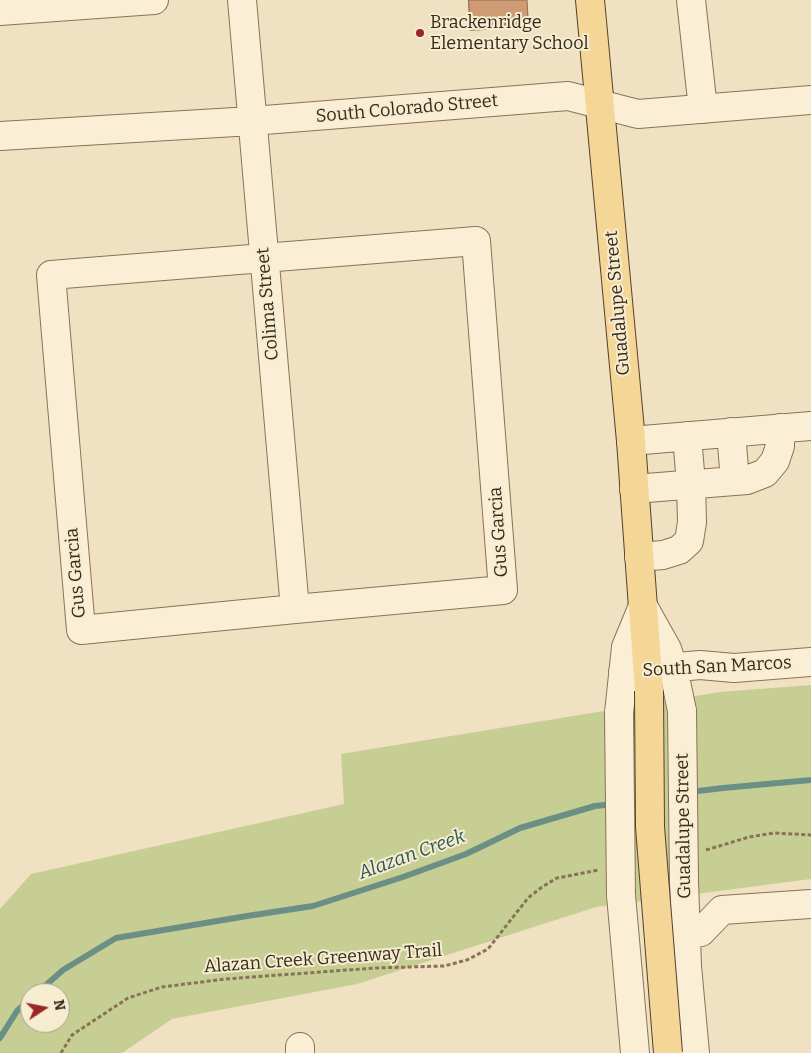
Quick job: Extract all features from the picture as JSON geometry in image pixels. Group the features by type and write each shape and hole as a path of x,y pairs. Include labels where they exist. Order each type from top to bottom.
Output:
{"main road":[{"name":"Guadalupe Street","path":"590,0 631,441 646,488 640,557 648,675 650,828 668,1053"}],"street":[{"path":"0,11 154,0"},
{"name":"Colima Street","path":"242,0 295,609"},
{"path":"691,0 703,108"},
{"name":"South Colorado Street","path":"0,136 252,121 568,96 638,114 811,100"},
{"name":"Gus Garcia","path":"476,241 503,590 81,630 51,276 265,258 476,241"},
{"path":"646,488 677,457 710,446 780,428 811,426"},
{"path":"646,488 747,480 765,473 775,462 780,446 780,428"},
{"path":"631,441 710,446"},
{"path":"640,557 663,555 679,550 689,541 692,522 714,483 710,446"},
{"path":"710,446 714,483"},
{"name":"South San Marcos","path":"648,675 700,665 734,668 811,662"},
{"name":"Guadalupe Street","path":"635,1053 621,895 619,713 648,675 682,711 687,966 695,1053"},
{"path":"686,934 701,932 722,910 811,904"}],"path":[{"path":"699,852 749,837 774,833 811,834"},
{"name":"Alazan Creek Greenway Trail","path":"61,1053 72,1035 88,1024 128,998 162,987 225,979 375,968 444,966 467,960 488,949 528,898 542,887 557,878 604,869"}],"green space":[{"path":"811,685 811,879 596,907 357,984 172,1019 122,1053 0,1053 0,909 31,874 344,804 341,754 720,692"}],"building":[{"path":"469,0 527,0 528,18 470,22"}],"waterway":[{"name":"Alazan Creek","path":"690,792 811,780"},
{"name":"Alazan Creek","path":"48,983 63,970 116,938 313,906 403,877 466,854 520,828 595,806 614,804"},
{"name":"Alazan Creek","path":"0,1038 20,1008"}],"place":[{"name":"Brackenridge Elementary School","path":"420,33"}]}
